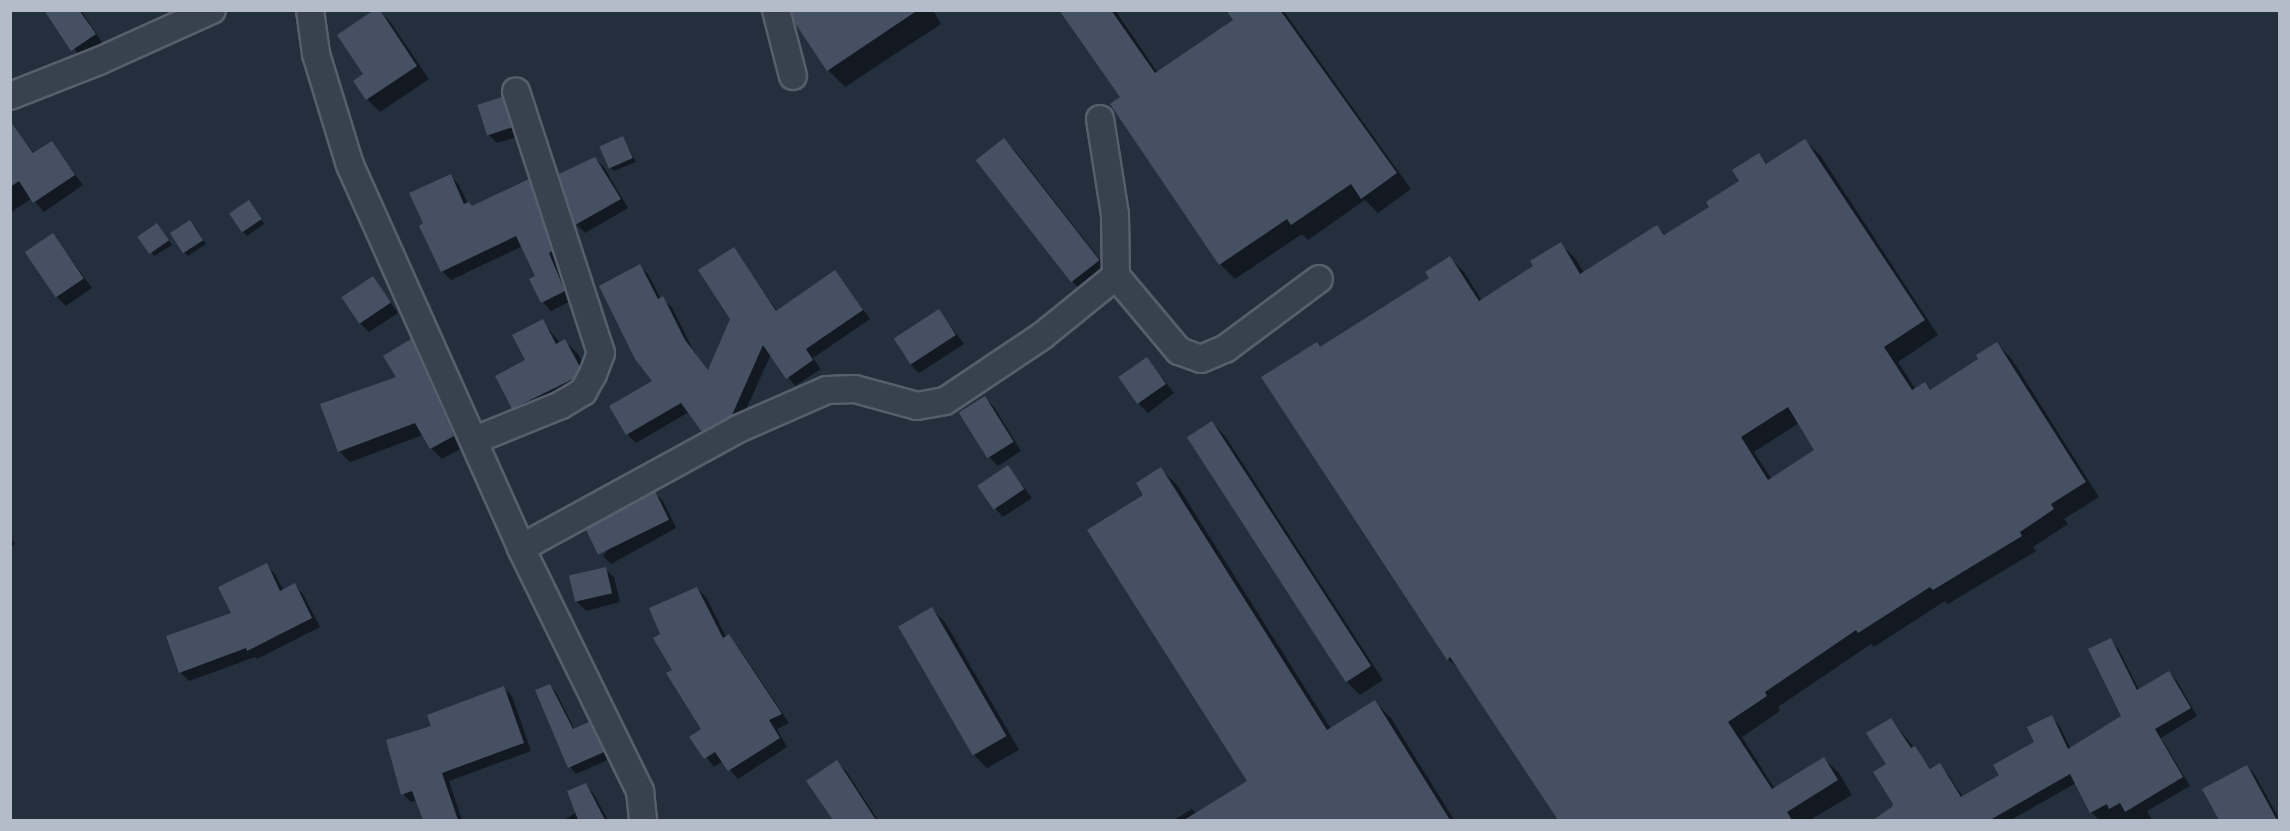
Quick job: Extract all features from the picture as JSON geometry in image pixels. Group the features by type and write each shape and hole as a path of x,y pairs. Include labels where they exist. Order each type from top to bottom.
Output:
{"street":[{"path":"10,96 99,61 212,10"},
{"path":"310,10 315,54 350,165 403,288 475,440 521,548 640,791 643,820"},
{"path":"776,10 793,76"},
{"path":"475,440 561,405 583,392 601,353 516,91"},
{"path":"1100,119 1115,215 1116,276 1179,351 1201,359 1225,349 1319,279"},
{"path":"521,548 738,429 827,390 855,389 917,406 945,400 1042,336 1116,276"}],"building":[{"path":"44,10 79,10 96,34 71,51"},
{"path":"374,10 380,10 417,66 366,100 353,81 363,74 337,35"},
{"path":"792,10 918,10 827,71 795,23"},
{"path":"1059,10 1111,10 1155,73 1233,20 1226,10 1280,10 1397,173 1361,199 1351,184 1291,225 1287,219 1219,265 1110,104 1120,97"},
{"path":"502,97 512,127 487,135 477,105"},
{"path":"10,121 33,153 52,141 75,175 33,203 19,181 10,187"},
{"path":"623,136 633,158 609,169 599,147"},
{"path":"1004,138 1099,260 1071,282 976,160"},
{"path":"1805,139 1925,320 1884,347 1912,390 1925,382 1930,390 1978,359 1976,355 1997,342 2086,482 2051,504 2054,509 2020,532 2022,536 1933,590 1930,587 1858,633 1856,630 1765,692 1767,696 1728,722 1772,789 1824,757 1838,780 1787,812 1792,820 1558,820 1450,657 1447,660 1261,377 1317,342 1320,347 1429,278 1425,272 1450,256 1479,301 1533,266 1530,261 1561,242 1580,274 1657,225 1664,235 1709,207 1706,202 1739,181 1732,170 1759,153 1766,164","holes":["1788,407 1814,450 1768,480 1741,437"]},
{"path":"595,157 621,199 575,225 559,174"},
{"path":"451,174 464,204 469,202 472,206 529,179 552,251 549,253 565,291 541,303 529,279 535,276 516,236 441,272 419,226 423,223 409,193"},
{"path":"249,200 262,219 242,232 229,213"},
{"path":"190,220 203,240 183,253 170,233"},
{"path":"157,223 169,240 149,254 137,237"},
{"path":"53,233 84,279 56,298 25,252"},
{"path":"734,247 776,311 835,270 863,310 806,349 813,360 786,379 763,345 732,415 702,432 681,403 626,435 609,406 652,381 635,359 599,286 640,264 658,299 663,296 685,340 708,370 730,319 698,270"},
{"path":"373,276 391,303 359,324 341,297"},
{"path":"939,309 956,335 911,364 894,338"},
{"path":"543,319 556,344 565,339 580,367 573,379 512,409 495,376 525,360 512,335"},
{"path":"411,339 454,436 430,449 415,423 338,452 320,404 396,377 383,356"},
{"path":"1147,357 1166,384 1137,404 1118,377"},
{"path":"985,396 1014,442 987,458 959,412"},
{"path":"1212,421 1371,666 1346,682 1187,437"},
{"path":"1008,465 1024,489 994,510 977,486"},
{"path":"1161,467 1327,730 1375,700 1450,820 1184,820 1247,781 1087,530 1143,495 1136,483"},
{"path":"655,491 669,520 598,554 584,526"},
{"path":"267,563 280,591 295,583 312,618 247,651 246,648 179,673 166,636 231,613 218,587"},
{"path":"606,567 612,593 575,602 569,576"},
{"path":"697,587 723,638 729,634 782,714 769,720 780,738 728,771 715,752 704,759 689,737 701,729 666,673 672,670 653,638 660,634 649,608"},
{"path":"932,607 1006,736 973,756 898,626"},
{"path":"2111,638 2137,690 2169,671 2191,708 2155,729 2183,777 2125,812 2120,803 2109,809 2107,804 2090,813 2070,774 1990,820 1873,820 1893,804 1873,772 1886,764 1866,733 1891,718 1911,748 1915,746 1930,769 1940,763 1961,797 1999,775 1993,765 2034,742 2027,727 2052,715 2068,749 2121,716 2088,649"},
{"path":"550,684 573,729 589,722 604,752 568,768 535,690"},
{"path":"504,686 524,743 442,773 458,820 423,820 412,791 401,795 386,740 431,726 427,715"},
{"path":"837,760 876,820 833,820 806,781"},
{"path":"2247,765 2277,820 2219,820 2202,789"},
{"path":"586,783 605,820 578,820 567,791"}]}
